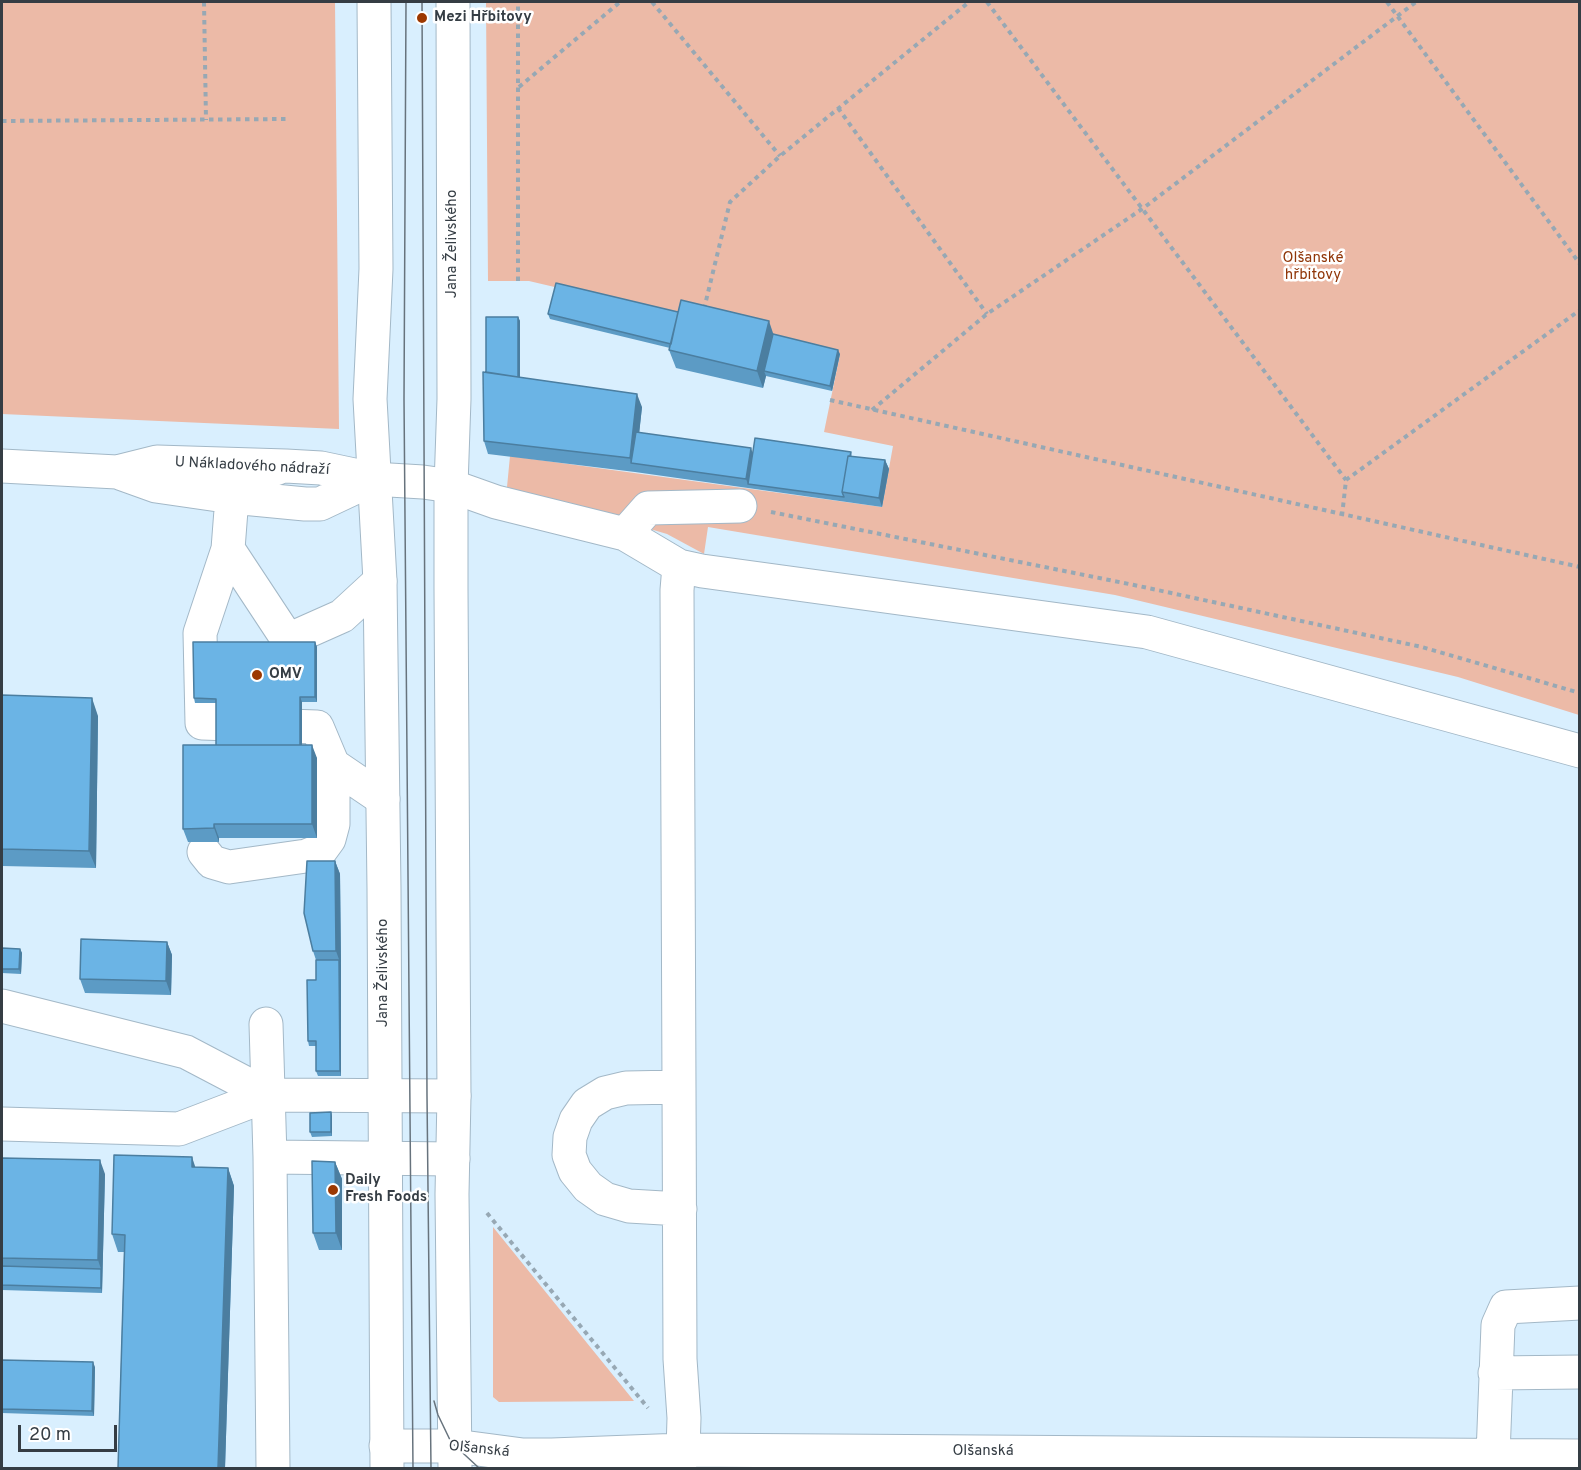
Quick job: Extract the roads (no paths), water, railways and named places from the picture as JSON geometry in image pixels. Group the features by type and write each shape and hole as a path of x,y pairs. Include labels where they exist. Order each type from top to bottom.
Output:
{"main road":[{"name":"Jana Želivského","path":"374,2 376,269 370,399 380,581 386,1457"},
{"name":"Jana Želivského","path":"453,2 454,399 451,486 455,1457"},
{"name":"U Nákladového nádraží","path":"2,466 117,472 158,462 286,466 321,468 373,478"},
{"path":"203,757 200,633 228,549 232,497 247,479 286,466"},
{"name":"U Nákladového nádraží","path":"117,472 156,486 232,497 320,504 373,478"},
{"path":"373,478 451,486 496,502 625,534 679,566 702,572 1147,632 1580,751"},
{"path":"625,534 648,508 740,506"},
{"path":"228,549 288,640 281,725"},
{"path":"679,566 677,590 690,843 679,1087 681,1459"},
{"path":"288,640 342,616 380,581"},
{"path":"202,723 317,727 333,765 333,824 329,839 321,850 306,856 229,867 212,862 204,852"},
{"path":"333,765 383,799"},
{"path":"2,1006 186,1052 268,1095"},
{"path":"266,1024 270,1157 273,1468"},
{"path":"679,1087 626,1088 605,1093 587,1104 576,1120 570,1137 569,1155 575,1170 588,1187 605,1199 629,1206 680,1209"},
{"path":"2,1124 178,1129 268,1095 453,1096"},
{"path":"270,1157 453,1159"},
{"path":"1493,1455 1498,1325 1506,1307 1580,1303"},
{"path":"1495,1372 1580,1372"},
{"name":"Olšanská","path":"386,1457 583,1455 681,1459 1580,1456"}],"tram line":[{"path":"406,2 404,399 413,1468"},
{"path":"422,2 431,1468"},
{"path":"434,1401 451,1442 479,1468"}],"place":[{"name":"Mezi Hřbitovy","path":"422,18"},
{"name":"OMV","path":"257,675"},
{"name":"Daily Fresh Foods","path":"333,1190"}],"park label":[{"name":"Olšanské hřbitovy","path":"1313,268"}]}
